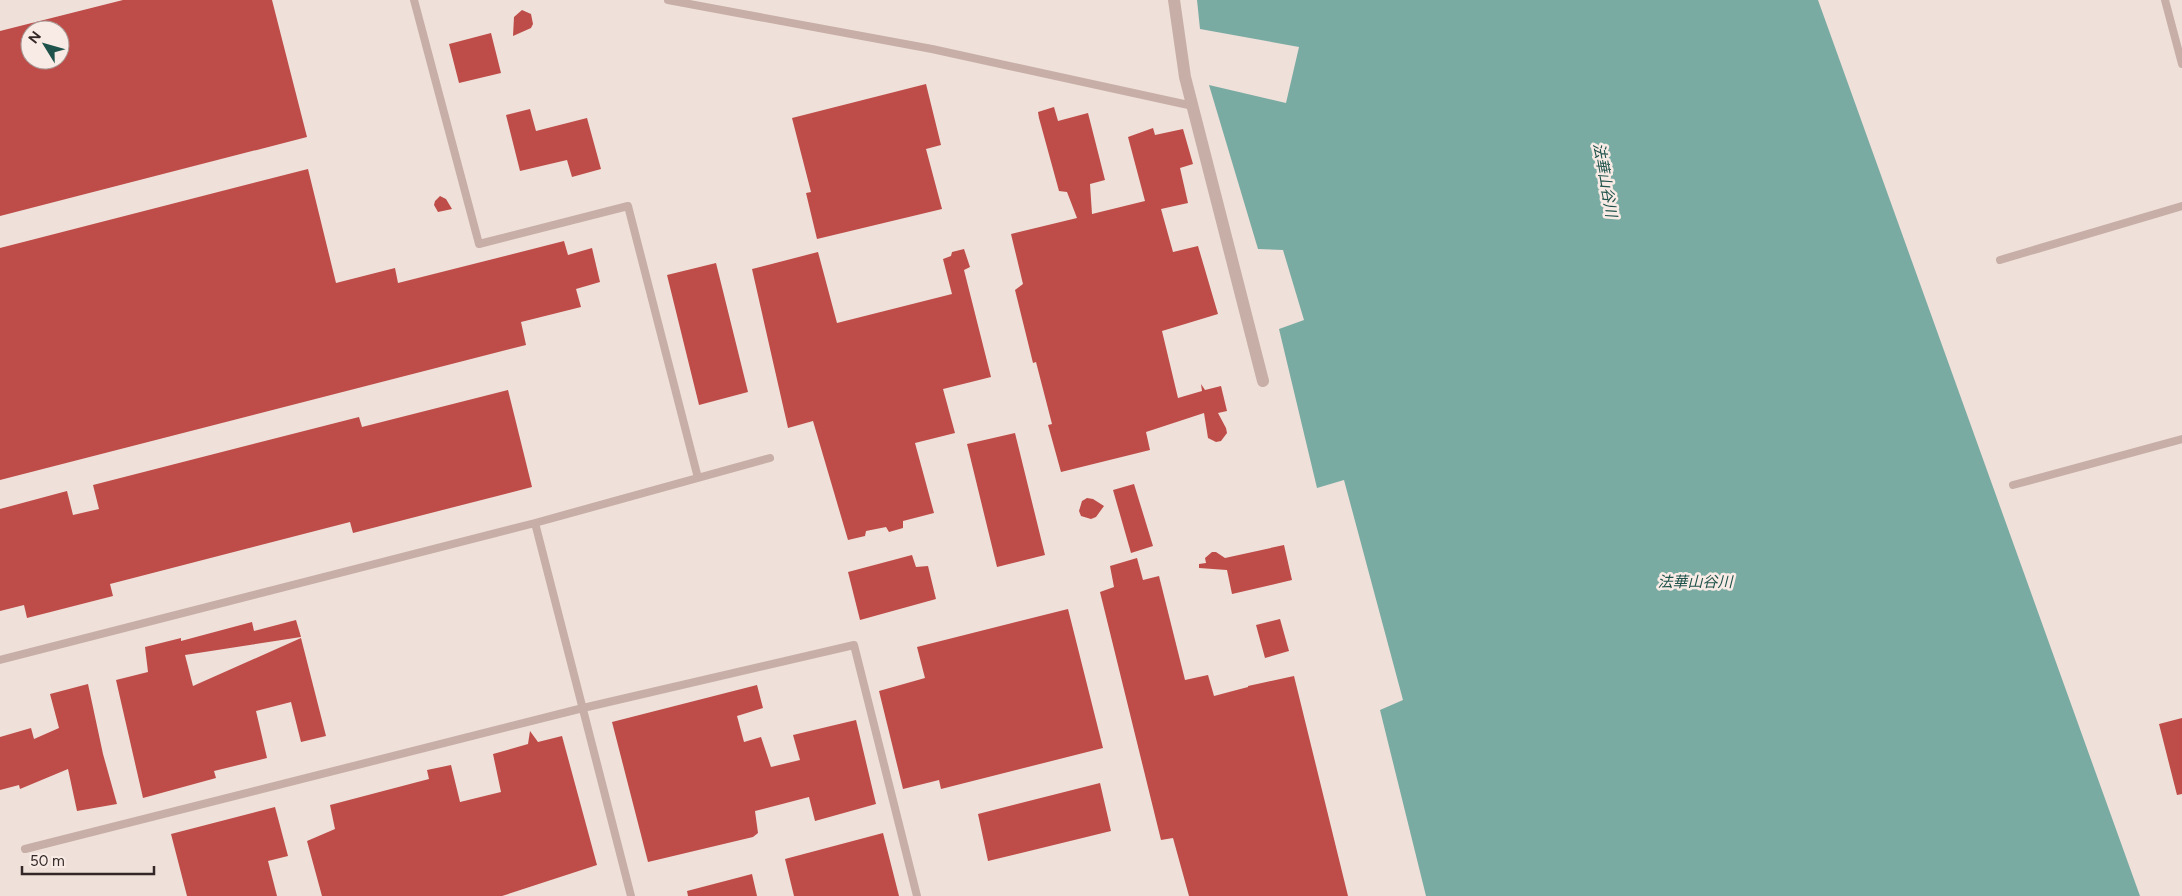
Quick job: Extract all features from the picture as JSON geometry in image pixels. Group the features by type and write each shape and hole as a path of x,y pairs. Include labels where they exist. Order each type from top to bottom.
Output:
{"street":[{"path":"1174,0 1185,77 1263,381"}],"lane":[{"path":"414,0 479,244 628,206 698,478"},
{"path":"668,0 932,49 1192,106"},
{"path":"2165,0 2182,64"},
{"path":"2000,260 2182,206"},
{"path":"2013,485 2182,439"},
{"path":"0,660 535,523 770,458"},
{"path":"535,523 631,896"},
{"path":"25,849 583,708 854,645 917,896"}],"water":[{"name":"法華山谷川","path":"1197,0 1818,0 2140,896 1426,896 1380,710 1403,700 1344,480 1317,488 1279,329 1304,320 1283,250 1258,249 1209,85 1286,103 1299,47 1200,29"}],"building":[{"path":"123,0 272,0 307,137 0,216 0,31 20,26 20,70 70,70 70,20 44,20"},
{"path":"522,10 531,14 533,24 531,28 513,36 514,17"},
{"path":"491,33 501,73 459,83 449,44"},
{"path":"926,84 941,145 926,149 942,209 817,239 806,193 811,192 792,118"},
{"path":"1054,107 1058,121 1088,113 1105,180 1090,184 1092,214 1145,201 1128,137 1153,128 1155,135 1183,129 1193,164 1180,168 1188,203 1161,209 1173,252 1198,246 1218,314 1162,331 1178,398 1202,391 1201,384 1205,390 1221,386 1227,411 1218,413 1227,433 1221,441 1216,442 1208,438 1204,413 1146,432 1150,450 1061,472 1048,425 1052,424 1036,362 1033,363 1015,290 1023,284 1011,234 1077,218 1067,192 1059,191 1039,118 1038,112"},
{"path":"530,109 536,131 587,118 601,169 572,177 567,160 520,171 506,115"},
{"path":"308,169 336,283 395,268 398,283 564,241 568,255 592,248 600,282 576,289 581,307 521,322 526,345 0,480 0,248"},
{"path":"440,196 446,199 452,209 438,212 434,205"},
{"path":"964,249 970,267 964,270 991,377 943,389 955,433 915,443 934,513 903,521 903,528 889,532 886,527 866,531 865,536 848,540 813,421 788,428 752,269 818,252 837,323 952,294 943,259 951,256 952,252"},
{"path":"716,263 748,392 699,405 667,275"},
{"path":"508,390 532,487 353,533 350,522 110,584 113,596 27,618 24,605 0,611 0,509 67,491 73,515 99,509 93,485 359,417 362,427"},
{"path":"1015,433 1045,555 997,567 967,444"},
{"path":"1134,484 1153,546 1131,553 1113,490"},
{"path":"1087,498 1093,499 1104,506 1096,517 1091,519 1081,516 1079,511 1082,501"},
{"path":"1284,545 1292,580 1232,594 1227,570 1199,568 1199,564 1206,563 1205,558 1212,552 1216,552 1225,558"},
{"path":"912,555 916,567 928,566 936,599 860,620 848,572"},
{"path":"1137,558 1143,580 1159,576 1185,680 1208,675 1214,696 1294,676 1348,896 1189,896 1173,838 1161,840 1100,592 1114,587 1110,566"},
{"path":"1068,609 1103,748 941,789 939,780 903,789 879,691 925,678 917,647"},
{"path":"1280,619 1289,651 1265,658 1256,625"},
{"path":"296,620 301,637 185,655 193,686 301,638 326,736 301,742 291,702 256,711 267,758 214,771 216,778 143,798 116,680 148,672 145,647 181,638 181,641 252,622 254,631"},
{"path":"88,684 103,754 117,804 77,811 68,769 20,789 19,785 0,790 0,737 31,728 34,739 59,728 50,694"},
{"path":"757,685 763,708 737,716 744,742 761,737 771,767 800,760 793,735 856,720 876,804 815,821 809,797 755,811 758,833 753,837 648,862 612,722"},
{"path":"2182,718 2182,794 2177,795 2159,724"},
{"path":"530,731 538,742 562,736 597,865 502,896 322,896 307,841 335,829 330,805 429,779 427,770 451,765 460,802 501,792 493,754 528,744"},
{"path":"1100,783 1111,831 988,861 978,814"},
{"path":"275,807 288,856 268,861 277,896 187,896 171,834"},
{"path":"883,833 899,896 794,896 785,859"},
{"path":"752,874 757,896 688,896 687,891"}]}
